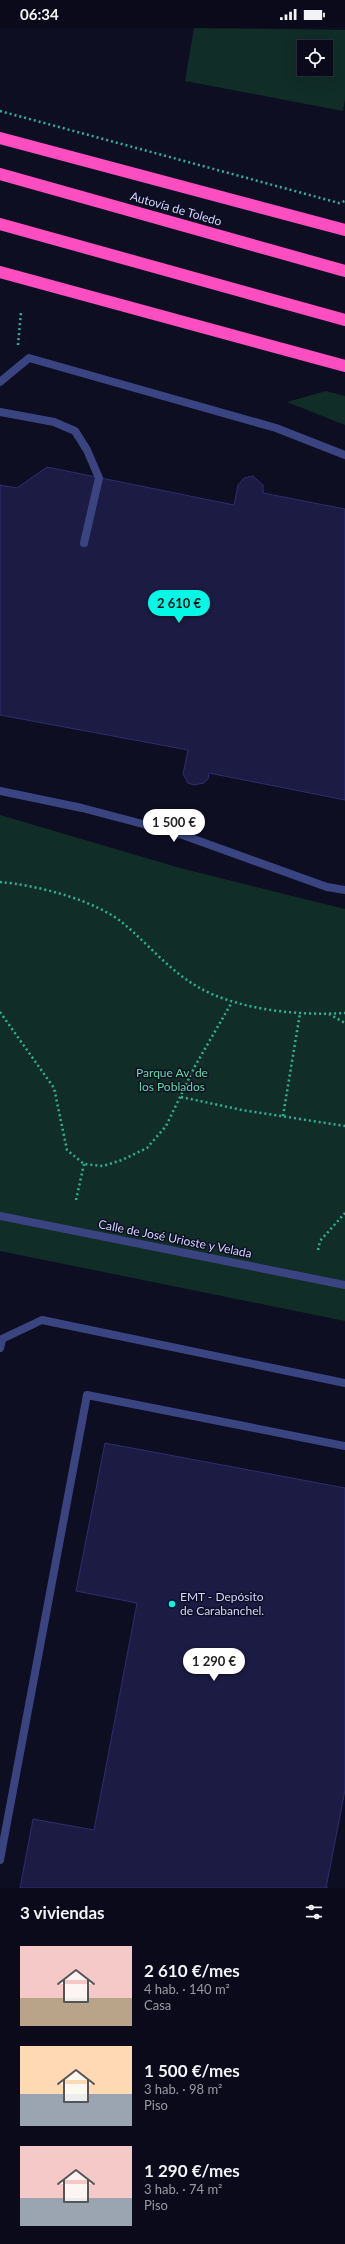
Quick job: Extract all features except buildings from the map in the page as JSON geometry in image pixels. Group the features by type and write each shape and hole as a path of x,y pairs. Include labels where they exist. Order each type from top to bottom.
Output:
{"highway":[{"path":"0,138 345,230"},
{"name":"Autovía de Toledo","path":"0,174 345,271"},
{"path":"0,224 345,320"},
{"path":"0,272 345,366"}],"street":[{"path":"0,382 29,358 276,428 345,455"},
{"path":"0,412 54,422 75,431 87,450 99,478 84,543"},
{"path":"0,791 82,808 176,833 327,886 345,890"},
{"name":"Calle de José Urioste y Velada","path":"0,1216 345,1285"},
{"path":"1,1343 42,1320 345,1383"},
{"path":"0,1860 87,1394 345,1446"}],"path":[{"path":"0,111 340,203 345,202"},
{"path":"21,312 16,344 29,358"},
{"path":"0,882 23,884 98,906 124,923 168,964 197,987 232,1002 300,1012 329,1014 345,1013"},
{"path":"0,1012 54,1088 67,1150 84,1164 103,1166 122,1160 147,1148 166,1126 195,1066 232,1002"},
{"path":"283,1116 300,1012"},
{"path":"329,1014 345,1023"},
{"path":"180,1097 242,1110 345,1126"},
{"path":"76,1200 84,1164"},
{"path":"318,1250 320,1241 345,1214"}],"green space":[{"path":"194,28 345,30 345,99 343,111 185,81"},
{"path":"326,391 345,396 345,425 287,402"},
{"name":"Parque Av. de los Poblados","path":"0,815 180,868 345,909 345,1321 0,1251"}],"place":[{"name":"EMT - Depósito de Carabanchel.","path":"172,1604"}]}
